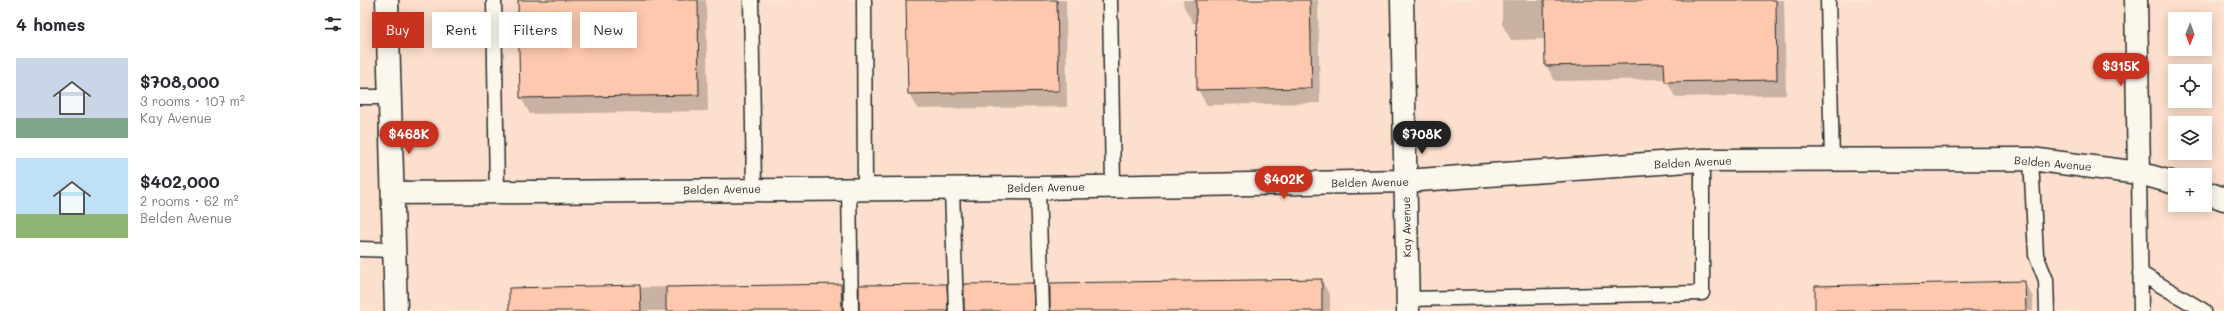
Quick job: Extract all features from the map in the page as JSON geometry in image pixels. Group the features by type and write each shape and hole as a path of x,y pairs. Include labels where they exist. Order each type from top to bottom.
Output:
{"street":[{"path":"387,0 394,193 396,311"},
{"name":"Kay Avenue","path":"1402,0 1407,305"},
{"path":"2136,0 2139,173"},
{"name":"Belden Avenue","path":"394,193 857,188 1038,188 1405,182 1702,160 2031,159 2139,173 2168,181"},
{"path":"2212,195 2224,199"}],"lane":[{"path":"494,0 497,192"},
{"path":"750,0 754,189"},
{"path":"850,311 857,188 864,0"},
{"path":"1110,0 1113,186"},
{"path":"1828,0 1832,160"},
{"path":"360,97 390,97"},
{"path":"2031,159 2036,255 2046,280 2047,311"},
{"path":"1407,305 1702,293 1702,160"},
{"path":"2139,173 2141,311"},
{"path":"952,188 956,311"},
{"path":"1038,188 1042,311"},
{"path":"360,249 395,250"},
{"path":"2140,273 2204,311"}],"shaded area":[{"path":"360,0 2224,0 2224,311 360,311"}],"building":[{"path":"518,0 698,0 699,95 520,98 519,48 572,48 572,12 518,12"},
{"path":"906,0 1057,0 1059,91 908,94"},
{"path":"1196,0 1310,0 1312,88 1197,90"},
{"path":"1544,0 1776,0 1777,80 1665,82 1664,63 1545,66"},
{"path":"1322,279 1322,311 1050,311 1050,283"},
{"path":"2025,281 2026,311 1815,311 1815,286"},
{"path":"1033,283 1034,311 964,311 964,284"},
{"path":"841,284 842,311 666,311 666,287"},
{"path":"947,284 948,311 859,311 859,285"},
{"path":"640,285 641,311 509,311 509,288"}]}
